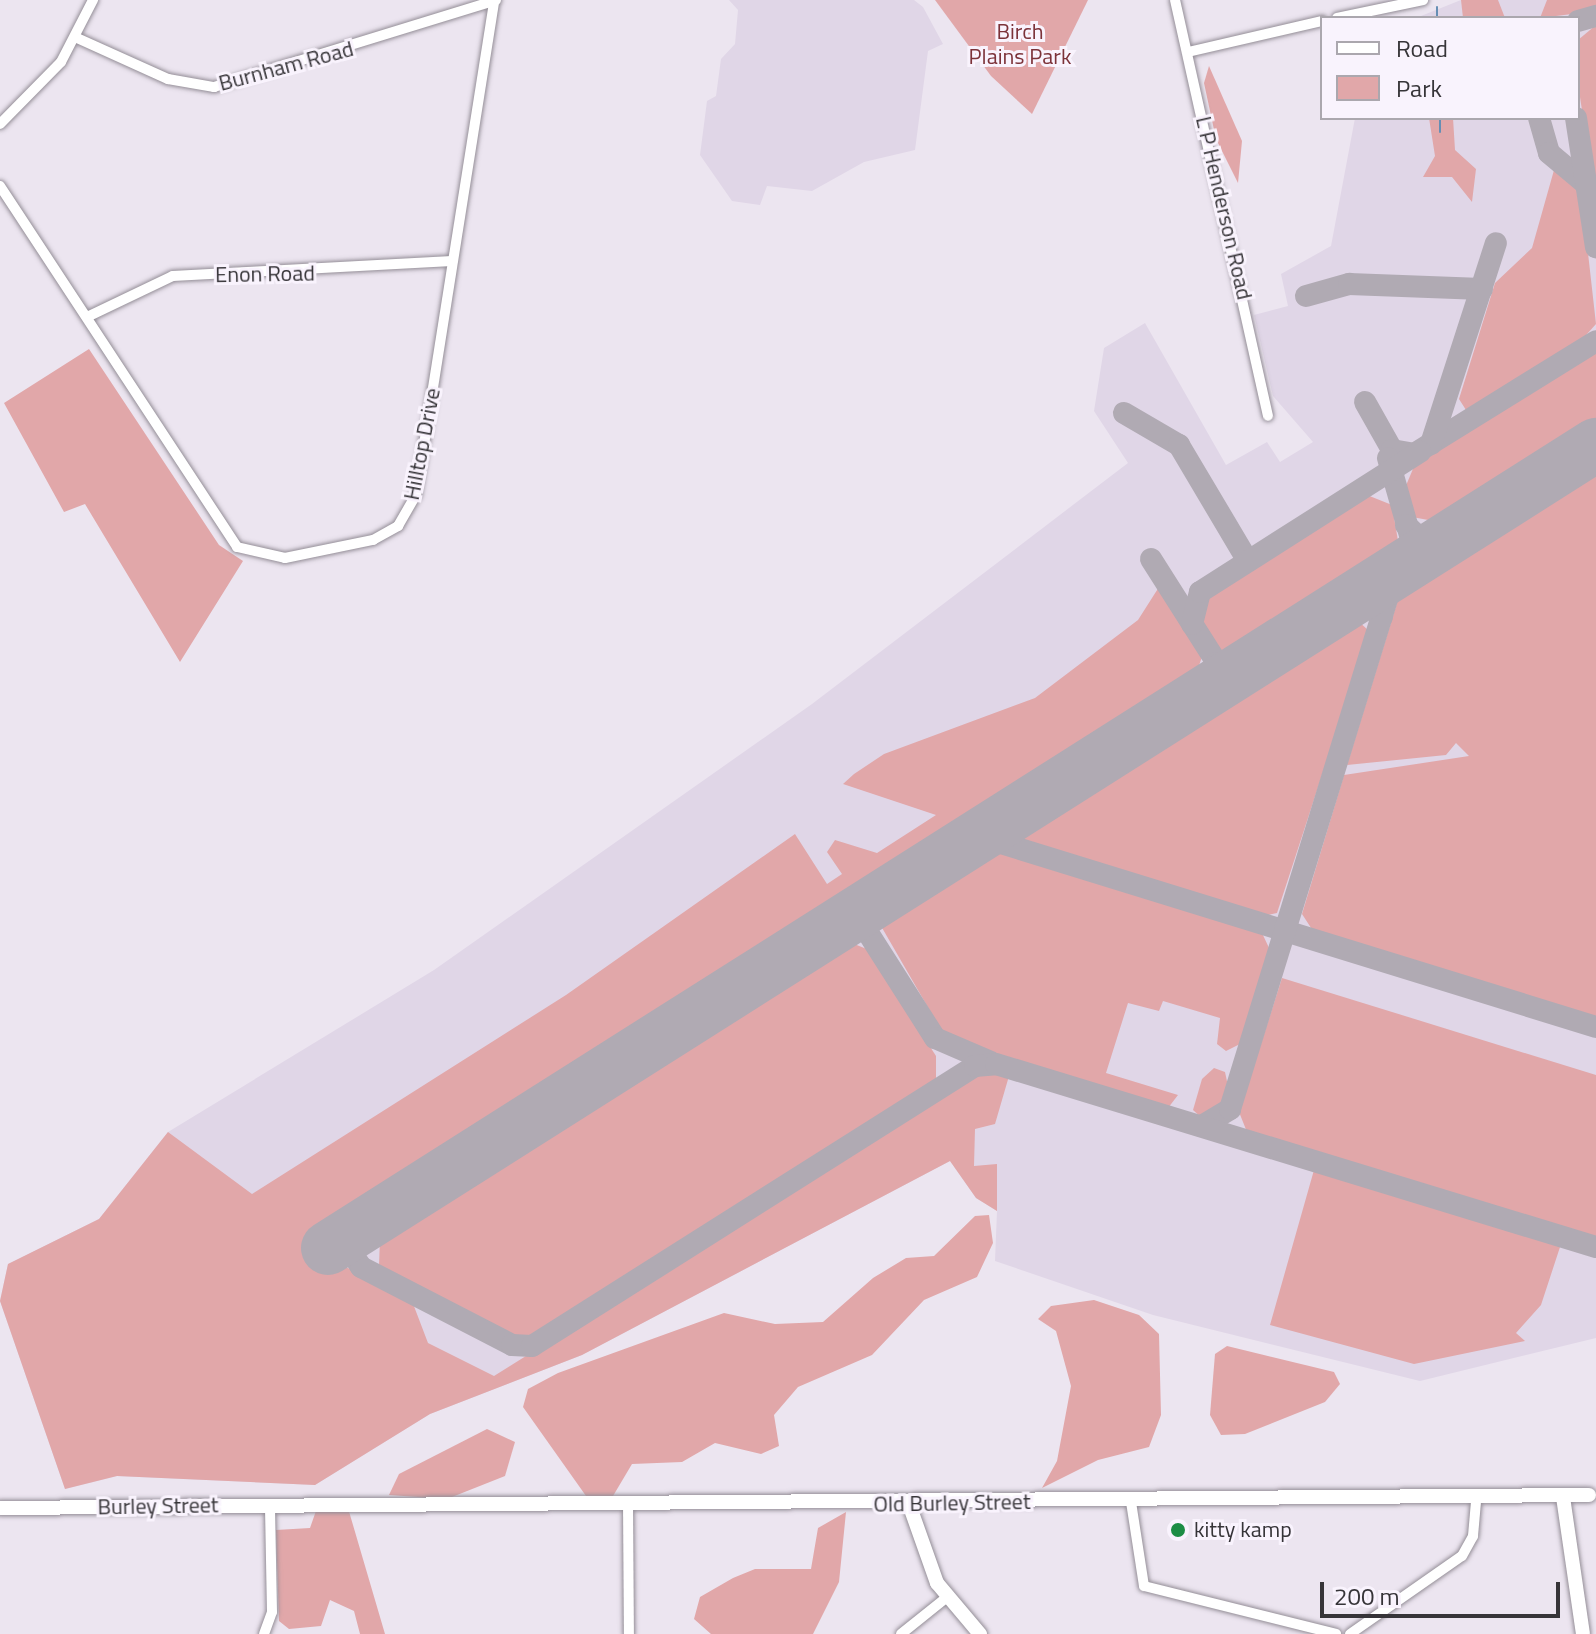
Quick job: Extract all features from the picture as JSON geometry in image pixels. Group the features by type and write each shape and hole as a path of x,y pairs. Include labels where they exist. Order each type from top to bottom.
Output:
{"main road":[{"name":"Old Burley Street","path":"316,1505 1476,1500 1589,1495"},
{"path":"1563,1497 1583,1634"},
{"path":"909,1504 923,1553 947,1597 980,1634"},
{"name":"Burley Street","path":"0,1508 316,1505"}],"street":[{"path":"0,124 77,38 93,0"},
{"name":"L P Henderson Road","path":"1175,0 1268,416"},
{"path":"1347,16 1423,0"},
{"name":"Burnham Road","path":"77,38 168,79 214,87 495,1"},
{"name":"Hilltop Drive","path":"0,186 237,547 264,558 307,555 373,540 398,526 411,507 495,1"},
{"path":"1188,52 1320,21"},
{"name":"Enon Road","path":"87,317 173,276 452,261"},
{"path":"1350,1634 1462,1556 1473,1536 1476,1500"},
{"path":"1131,1502 1144,1586 1336,1634"},
{"path":"628,1503 629,1634"},
{"path":"264,1634 272,1612 270,1505"},
{"path":"901,1634 947,1597"}],"shaded area":[{"path":"729,0 914,0 923,7 943,44 928,51 915,150 864,162 812,191 767,186 760,205 732,201 700,155 707,101 716,96 721,59 735,44 738,10"},
{"path":"1461,0 1596,0 1596,1338 1420,1381 1153,1315 995,1261 997,1211 976,1198 950,1161 582,1355 430,1414 315,1485 117,1476 65,1489 0,1301 8,1264 99,1219 168,1132 434,970 812,704 1128,463 1094,411 1104,348 1145,323 1226,465 1267,442 1280,462 1313,442 1273,396 1254,315 1288,306 1281,274 1331,246 1355,120 1580,120 1580,16 1421,16"}],"green space":[{"name":"Birch Plains Park","path":"935,0 1088,0 1032,114 991,76"},
{"path":"1461,0 1498,0 1504,16 1463,16"},
{"path":"1547,0 1596,0 1596,11 1541,16"},
{"path":"1596,25 1596,202 1580,97 1580,38"},
{"path":"1209,66 1242,141 1238,183 1216,139 1204,83"},
{"path":"1429,120 1453,120 1455,150 1476,169 1472,202 1452,177 1423,177 1435,156"},
{"path":"1556,163 1580,182 1596,324 1578,344 1466,410 1459,399 1495,283 1532,248"},
{"path":"1596,348 1596,423 1439,522 1412,517 1405,488 1415,464"},
{"path":"89,349 219,545 243,561 180,662 85,504 64,512 4,403"},
{"path":"1596,467 1596,1021 1315,934 1302,914 1344,775 1469,756 1456,743 1446,755 1347,765 1400,593"},
{"path":"1367,495 1392,505 1399,547 1238,650 1219,650 1201,622 1210,594"},
{"path":"1159,587 1203,654 1195,677 318,1234 340,1264 412,1301 428,1343 494,1376 979,1072 1009,1076 995,1124 975,1129 974,1166 997,1164 997,1211 976,1198 950,1161 582,1355 430,1414 315,1485 117,1476 65,1489 0,1301 8,1264 99,1219 168,1132 252,1194 566,995 795,834 827,884 842,874 827,852 835,840 877,853 936,815 843,784 854,774 884,754 1035,698 1138,620"},
{"path":"1356,619 1369,631 1277,913 1259,917 1021,841 1023,830"},
{"path":"995,850 1262,933 1270,950 1240,1044 1226,1051 1217,1044 1220,1018 1163,1001 1159,1011 1128,1003 1106,1073 1178,1095 1168,1108 971,1047 941,1030 881,926"},
{"path":"847,941 869,950 936,1056 936,1082 531,1339 518,1339 379,1266 380,1238"},
{"path":"1282,978 1596,1075 1596,1240 1247,1132 1239,1112"},
{"path":"1214,1068 1225,1072 1228,1086 1217,1114 1202,1118 1193,1110 1202,1079"},
{"path":"1314,1170 1561,1244 1541,1305 1516,1333 1525,1341 1414,1364 1270,1325"},
{"path":"989,1215 993,1243 977,1277 924,1300 872,1355 798,1387 774,1415 779,1446 761,1454 715,1443 682,1462 632,1464 613,1496 591,1503 523,1407 528,1389 558,1373 724,1313 775,1324 823,1322 873,1278 906,1258 934,1256 975,1216"},
{"path":"1094,1300 1139,1315 1159,1334 1161,1415 1149,1447 1098,1460 1042,1488 1057,1461 1071,1386 1056,1331 1038,1319 1051,1306"},
{"path":"1227,1346 1334,1372 1340,1384 1325,1402 1245,1434 1221,1435 1210,1415 1215,1354"},
{"path":"487,1429 515,1442 505,1476 447,1499 389,1495 399,1474"},
{"path":"317,1508 348,1508 385,1634 360,1634 354,1611 330,1600 321,1626 289,1629 279,1621 276,1530 310,1528"},
{"path":"846,1512 839,1582 813,1634 711,1634 694,1619 700,1597 733,1578 755,1569 811,1569 818,1528"}],"waterway":[{"path":"1437,7 1437,16"},
{"path":"1440,120 1440,132"}],"taxiway":[{"path":"1580,20 1596,16"},
{"path":"1540,120 1549,153 1586,184"},
{"path":"1576,120 1596,247"},
{"path":"1431,444 1496,243"},
{"path":"1306,296 1349,284 1482,289"},
{"path":"1365,402 1392,450 1414,454 1596,341"},
{"path":"1124,413 1179,445 1248,561"},
{"path":"1192,624 1200,592 1420,452"},
{"path":"1388,458 1411,539 1401,569"},
{"path":"1406,525 1421,539 1445,540"},
{"path":"1151,559 1217,663 1213,687"},
{"path":"1202,1126 1230,1109 1392,583 1404,566"},
{"path":"1352,599 1373,600 1382,617"},
{"path":"978,836 1596,1027"},
{"path":"856,914 935,1038 991,1062"},
{"path":"357,1230 351,1252 361,1267 512,1345 532,1346 975,1066 996,1064 1596,1247"}],"runway":[{"path":"328,1248 1596,445"}],"place":[{"name":"kitty kamp","path":"1178,1530"}]}
